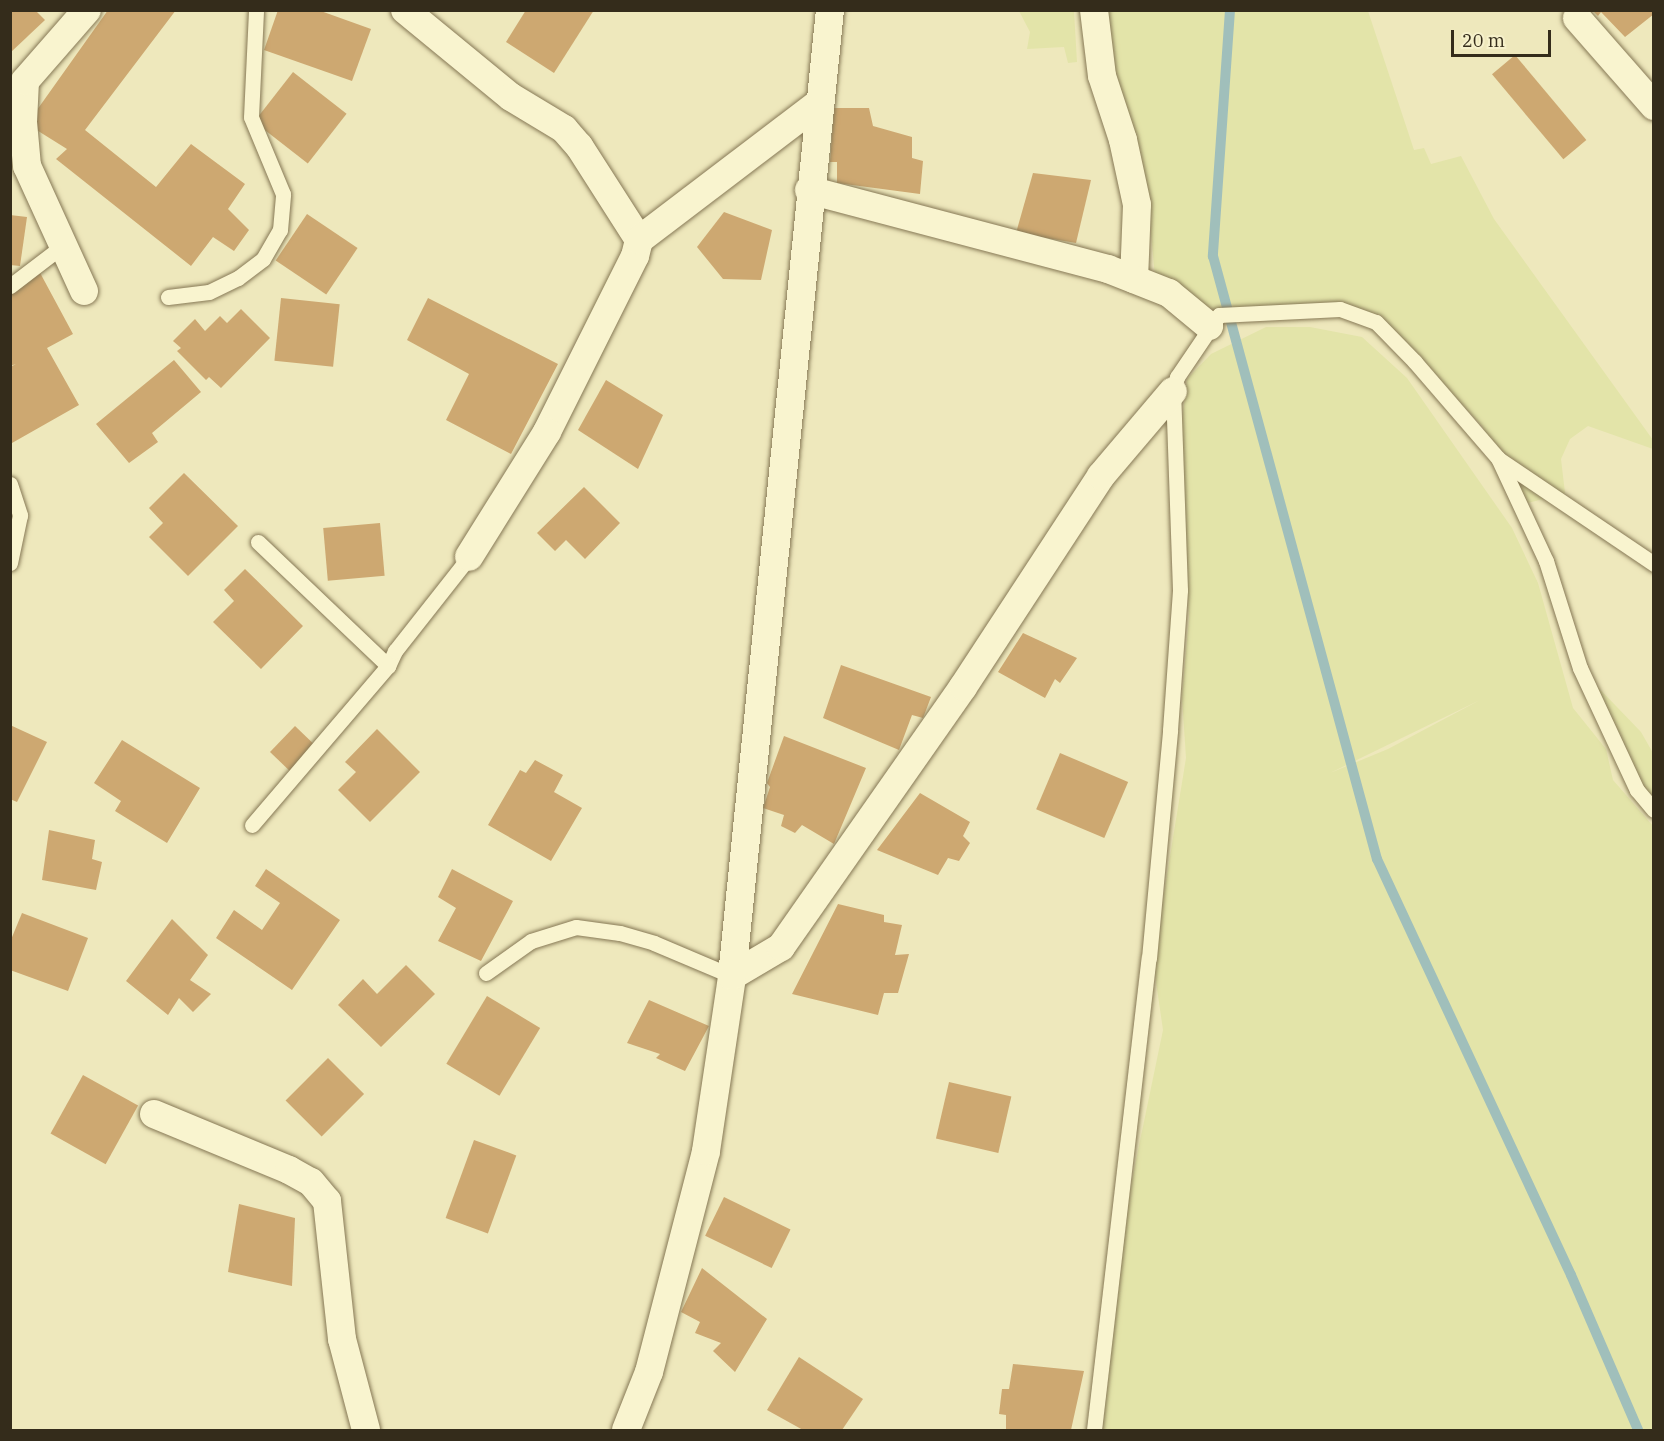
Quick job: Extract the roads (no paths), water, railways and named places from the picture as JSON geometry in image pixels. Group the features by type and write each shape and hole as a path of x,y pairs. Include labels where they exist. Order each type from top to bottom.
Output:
{"street":[{"path":"84,291 19,168 22,122 18,79 87,10"},
{"path":"405,10 511,97 564,129 639,240"},
{"path":"626,1431 649,1372 706,1151 732,976 809,190 830,10"},
{"path":"1094,10 1102,76 1123,140 1137,205 1134,279"},
{"path":"1577,18 1653,106"},
{"path":"469,557 547,432 635,256 639,240 819,103"},
{"path":"809,190 1108,269 1169,293 1209,326"},
{"path":"732,976 781,947 963,687 1101,476 1173,391"},
{"path":"153,1114 289,1170 311,1182 327,1201 342,1339 366,1431"}],"lane":[{"path":"168,297 209,292 238,278 263,259 280,230 283,194 251,117 256,10"},
{"path":"10,286 61,247"},
{"path":"1094,1431 1149,958 1170,730 1180,590 1173,391 1209,326 1219,315 1340,309 1376,322 1498,458 1653,564"},
{"path":"1498,458 1546,561 1580,668 1637,790 1653,810"},
{"path":"10,484 20,515 10,563"},
{"path":"258,542 388,666"},
{"path":"252,825 388,666 395,651 469,557"},
{"path":"486,974 531,941 576,927 620,933 654,943 732,976"}],"waterway":[{"path":"1230,10 1213,256 1377,859 1571,1275 1638,1430"}]}
